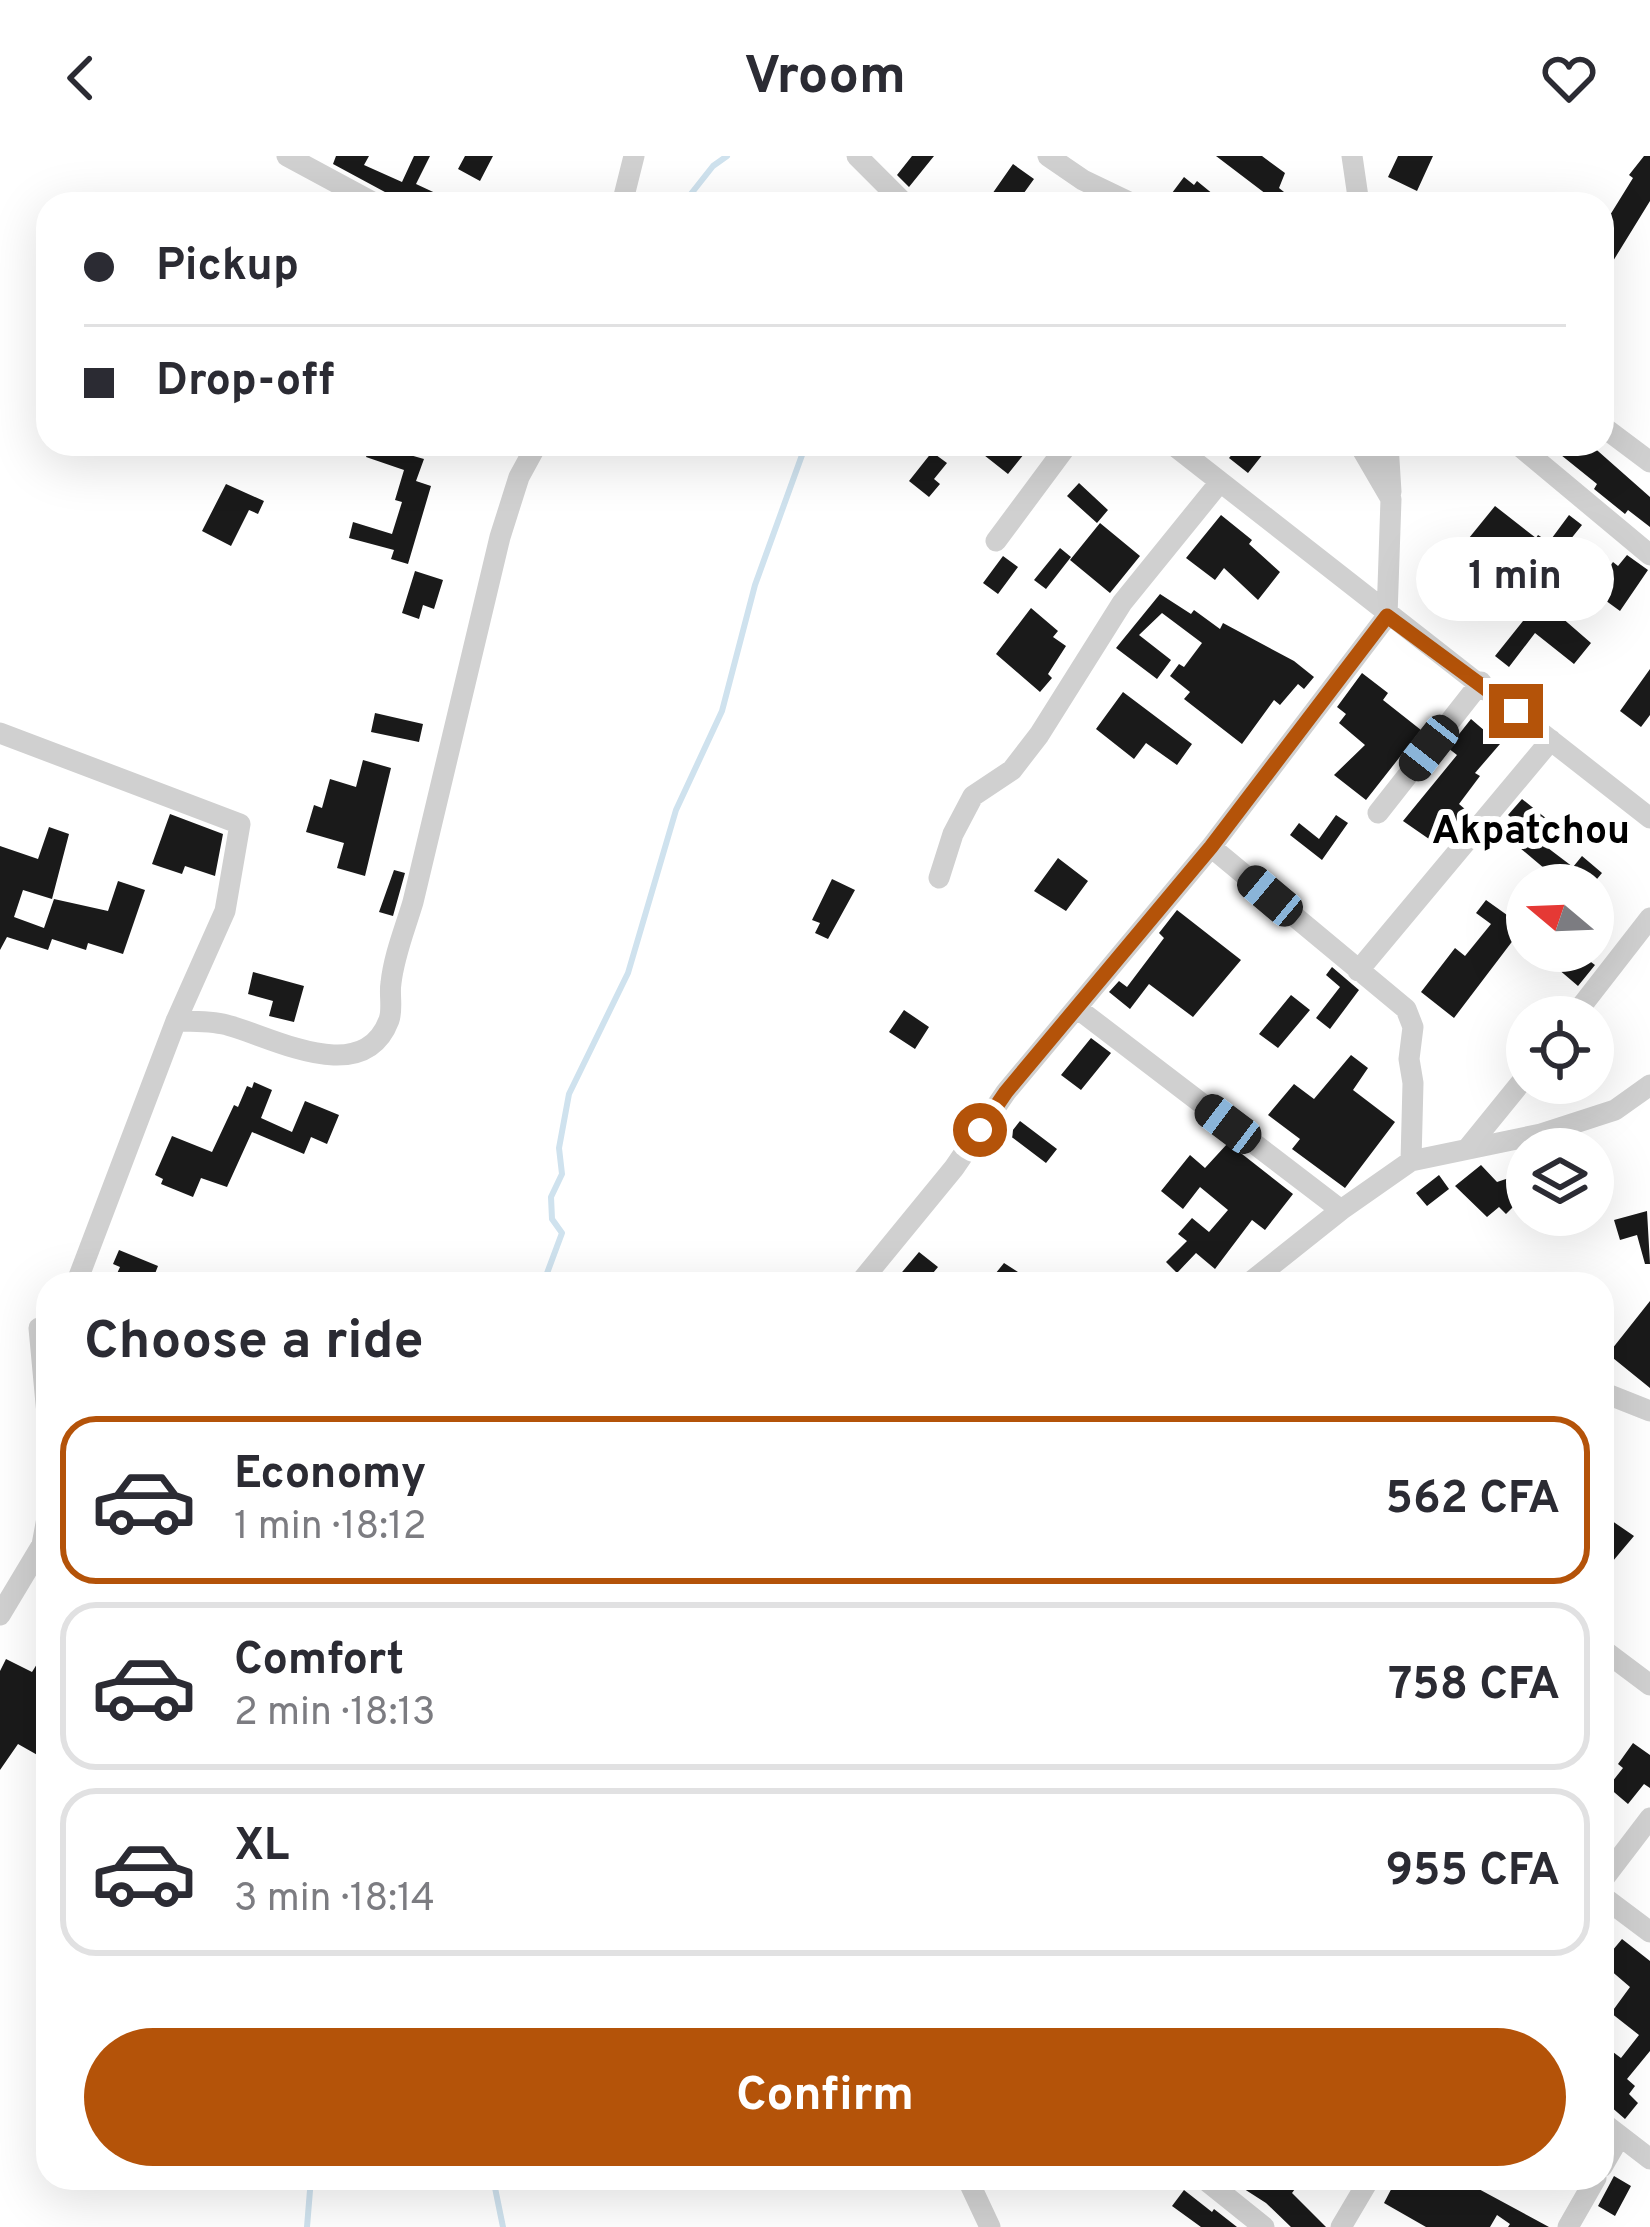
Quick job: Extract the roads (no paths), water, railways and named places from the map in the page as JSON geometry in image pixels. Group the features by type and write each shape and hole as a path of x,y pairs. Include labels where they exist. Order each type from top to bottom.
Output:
{"street":[{"path":"287,156 354,192"},
{"path":"625,192 634,156"},
{"path":"857,156 892,192"},
{"path":"1048,156 1108,192"},
{"path":"1352,156 1357,192"},
{"path":"1614,435 1650,462"},
{"path":"176,1021 221,1023 325,1055 355,1052 376,1040 391,1018 395,960 500,537 530,456"},
{"path":"997,541 1059,456"},
{"path":"1187,456 1650,818"},
{"path":"1366,456 1391,499"},
{"path":"870,1272 954,1168 1006,1092 1211,847 1387,616 1389,456"},
{"path":"1531,456 1650,555"},
{"path":"939,878 952,834 973,796 1012,770 1122,603 1220,482"},
{"path":"1378,813 1481,682"},
{"path":"0,733 240,824 225,911 176,1021 81,1272"},
{"path":"1358,970 1551,740"},
{"path":"1211,847 1411,1016 1411,1161"},
{"path":"1589,996 1650,918"},
{"path":"1078,1009 1341,1210"},
{"path":"1263,1272 1411,1161 1541,1134 1615,1110 1650,1085"},
{"path":"1467,1149 1506,1101"},
{"path":"1614,1397 1650,1411"},
{"path":"0,1615 36,1555"},
{"path":"1614,1658 1650,1685"},
{"path":"1614,1865 1650,1818"},
{"path":"1614,1905 1650,1933"},
{"path":"1614,2131 1650,2159"},
{"path":"973,2190 990,2227"},
{"path":"1218,2190 1264,2227"},
{"path":"1341,2227 1363,2190"},
{"path":"1568,2227 1589,2190"}],"waterway":[{"path":"692,192 727,156"},
{"path":"547,1272 562,1233 552,1219 551,1197 562,1174 559,1148 569,1094 628,973 676,810 722,711 755,585 802,456"},
{"path":"307,2227 310,2190"},
{"path":"495,2190 503,2227"}],"district":[{"name":"Akpatchou","path":"1531,829"}]}
